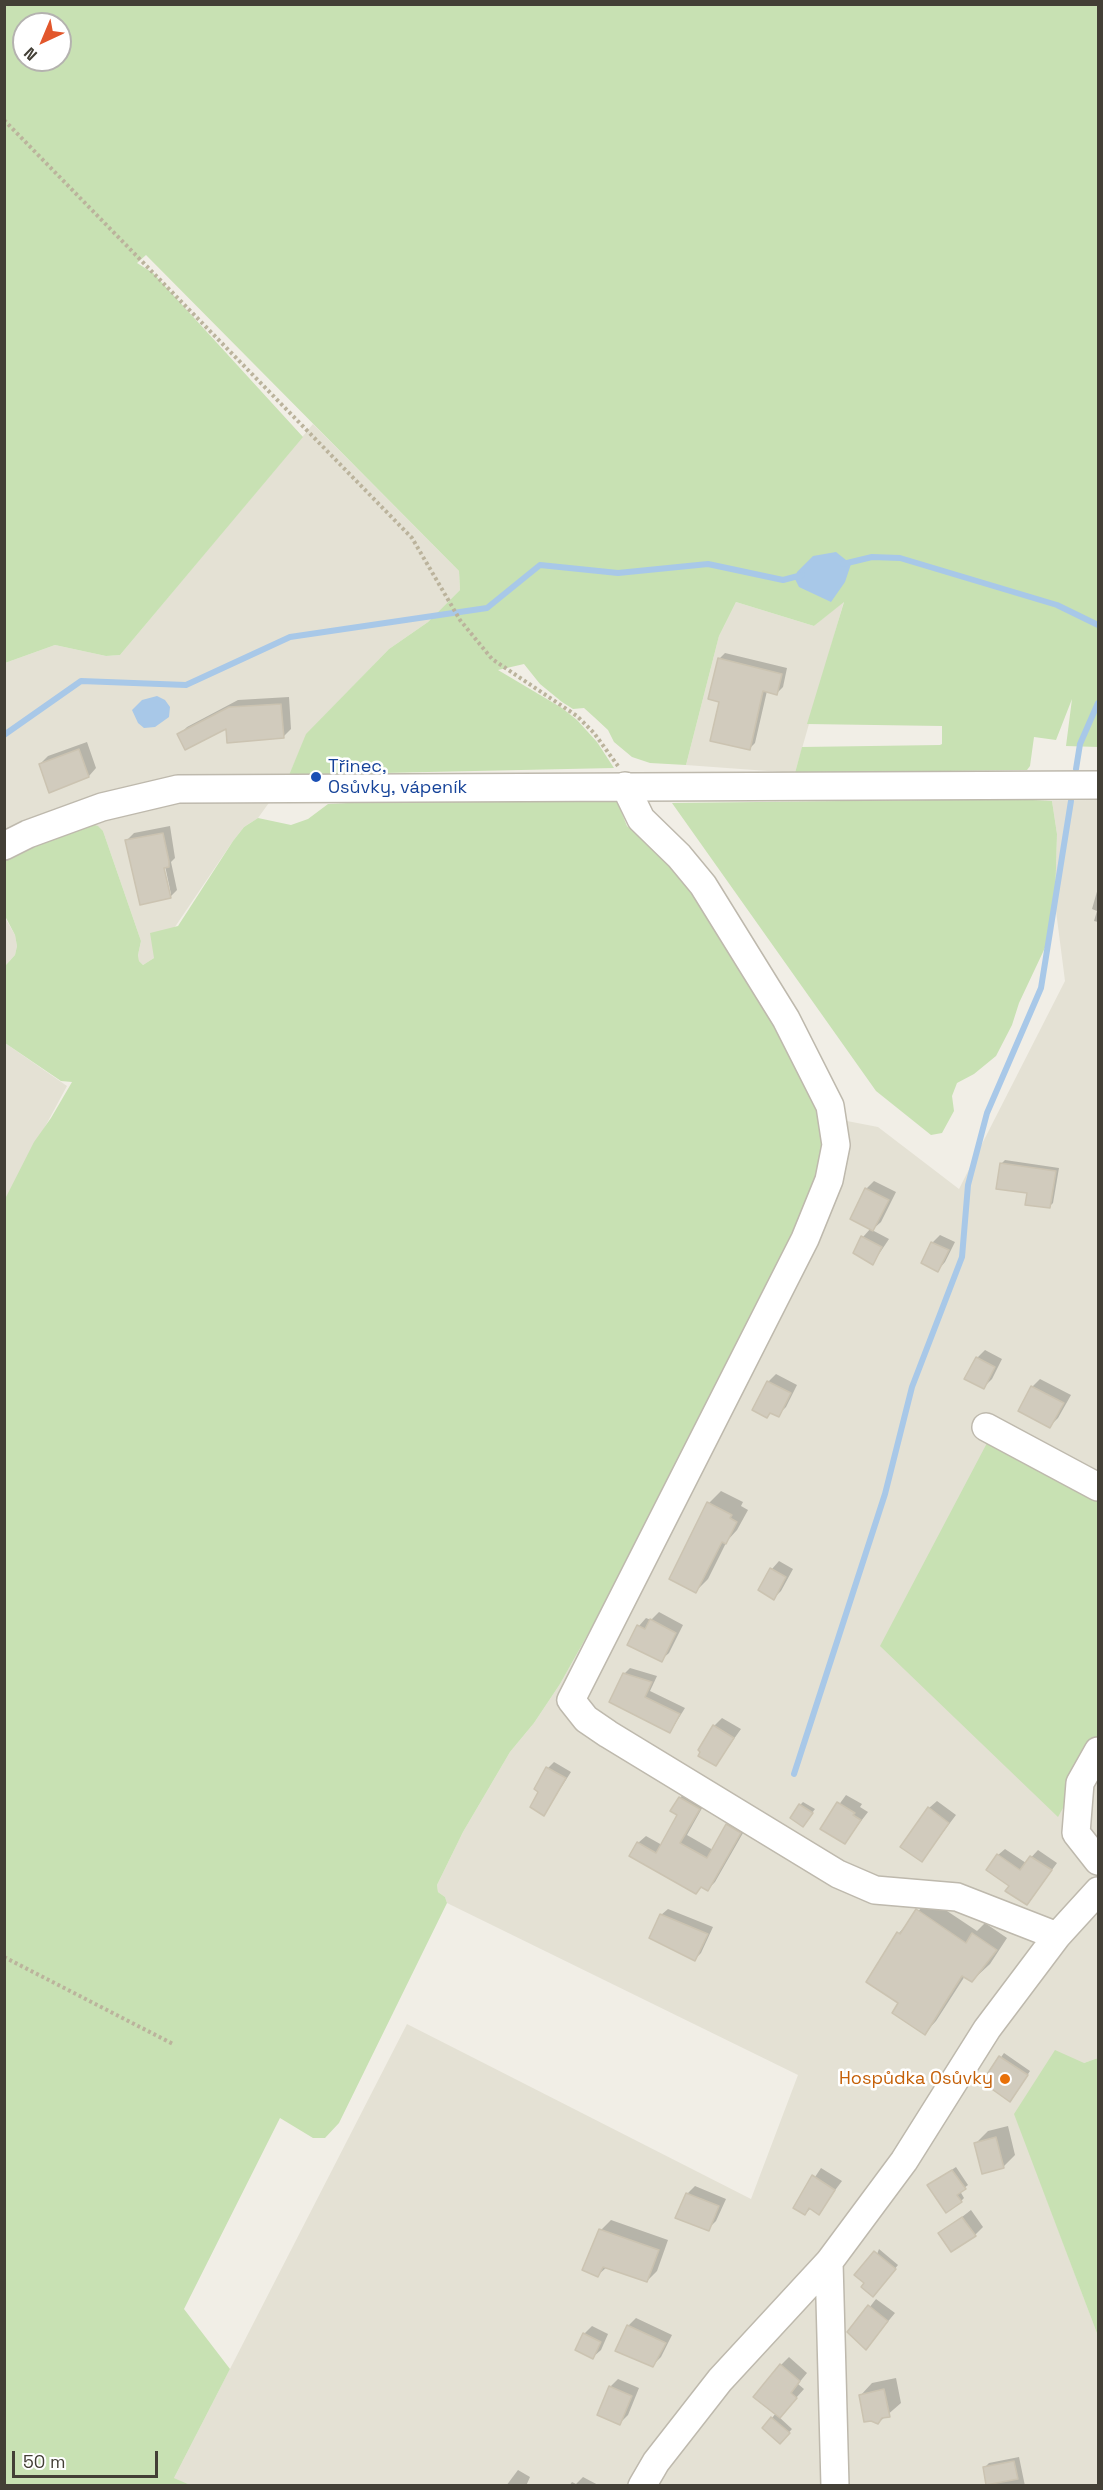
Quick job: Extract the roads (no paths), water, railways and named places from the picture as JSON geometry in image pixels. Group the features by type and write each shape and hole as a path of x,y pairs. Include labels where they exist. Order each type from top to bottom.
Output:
{"street":[{"path":"4,846 28,834 102,807 178,789 1098,785"},
{"path":"625,786 641,819 679,856 703,885 786,1019 830,1106 836,1145 829,1180 805,1239 571,1700 586,1719 608,1734 838,1874 875,1890 957,1897 1057,1936"},
{"path":"986,1426 1098,1487"},
{"path":"1098,1751 1080,1783 1076,1833 1098,1861"},
{"path":"642,2486 656,2462 720,2380 829,2262 904,2161 987,2028 1057,1936 1098,1891"},
{"path":"829,2262 835,2486"}],"water":[{"path":"836,552 851,564 845,582 831,602 799,587 795,579 797,572 813,556"},
{"path":"157,696 165,700 170,707 169,717 155,727 144,728 138,723 132,710 142,700"}],"waterway":[{"path":"843,564 872,557 900,558 1057,605 1098,625"},
{"path":"4,735 81,681 186,685 290,637 487,608 540,565 618,573 708,564 783,580 802,575"},
{"path":"1076,769 1080,744 1098,703"},
{"path":"794,1774 885,1494 912,1387 962,1257 968,1185 987,1113 1041,988 1071,801"}],"place":[{"name":"Třinec, Osůvky, vápeník","path":"316,777"},
{"name":"Hospůdka Osůvky","path":"1005,2079"}]}
